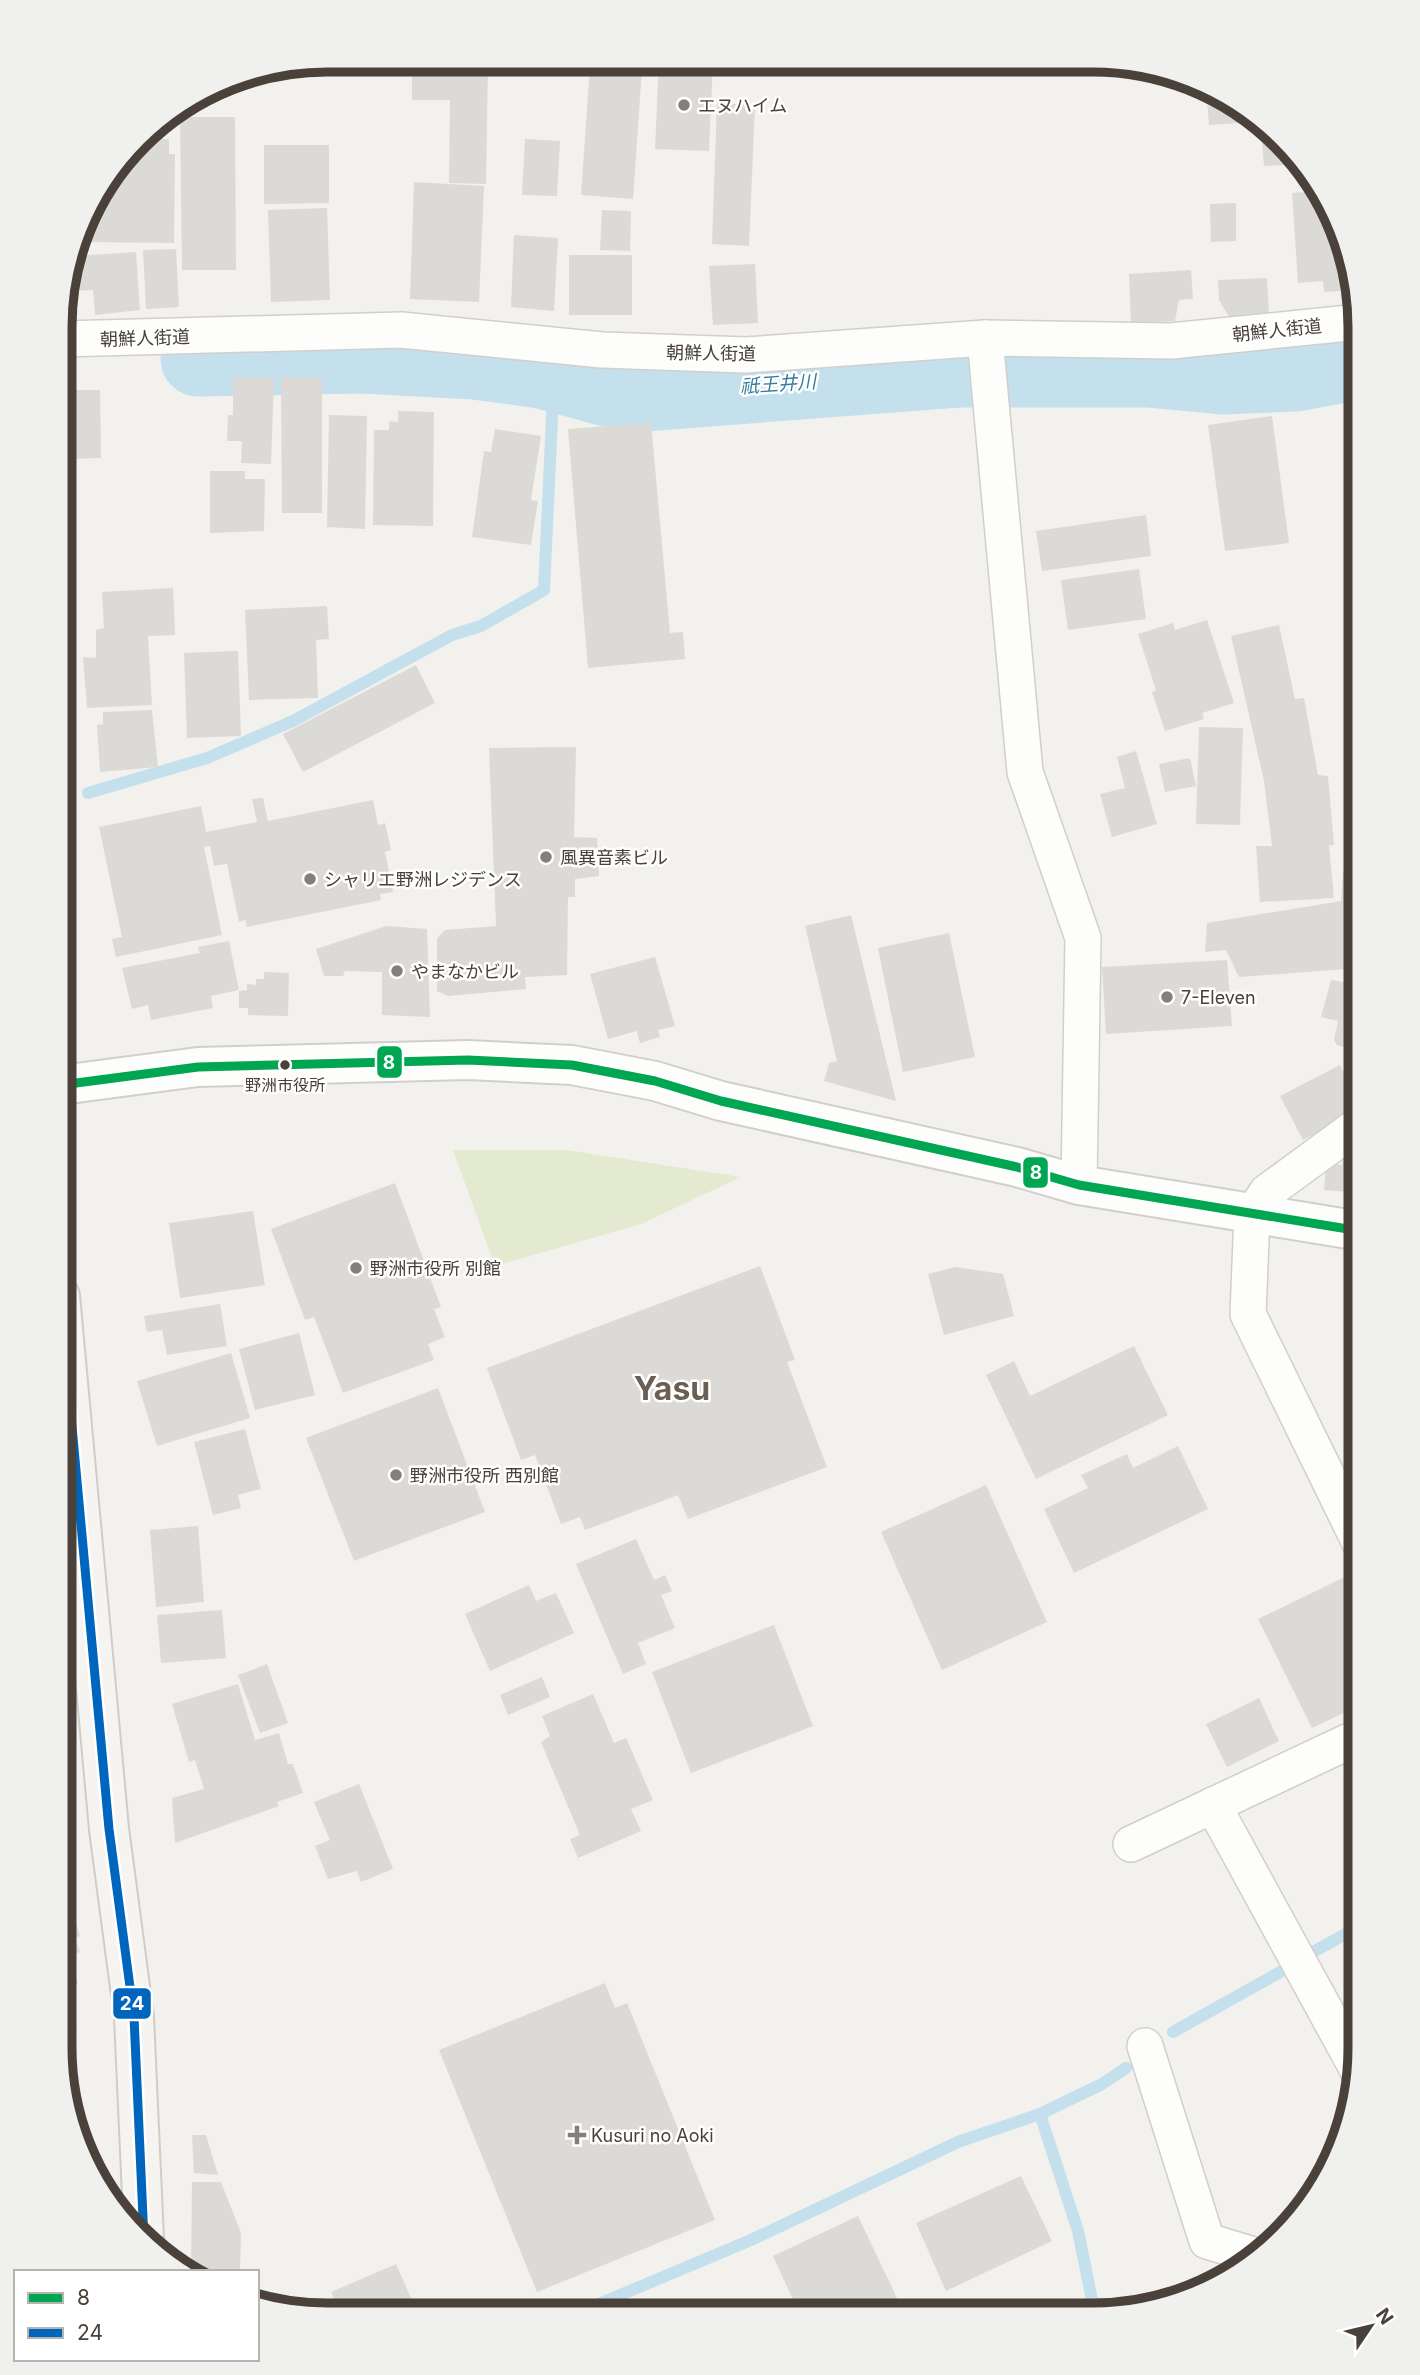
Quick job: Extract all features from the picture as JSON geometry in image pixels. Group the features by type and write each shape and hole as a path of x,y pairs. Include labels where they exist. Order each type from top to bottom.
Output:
{"main road":[{"path":"72,1427 109,1829 134,2017 143,2224"}],"street":[{"name":"朝鮮人街道","path":"72,340 401,330 603,350 746,355 985,340 1171,341 1348,323"},
{"path":"985,340 1025,772 1083,938 1079,1185"},
{"path":"72,1084 198,1067 468,1060 572,1065 655,1081 721,1101 1017,1167 1079,1185 1348,1229"},
{"path":"1348,1133 1266,1192 1252,1215 1248,1314 1348,1518"},
{"path":"1131,1844 1348,1742"},
{"path":"1213,1805 1348,2052"},
{"path":"1145,2046 1207,2241 1245,2253"}],"green space":[{"path":"453,1150 566,1150 741,1177 641,1224 495,1266"}],"building":[{"path":"412,72 488,72 486,184 449,183 450,100 412,100"},
{"path":"590,72 642,72 633,199 581,195"},
{"name":"エヌハイム","path":"658,72 713,72 709,151 655,149"},
{"path":"1207,99 1245,123 1209,125"},
{"path":"717,103 755,105 749,246 712,244"},
{"path":"235,117 236,270 182,270 180,119"},
{"path":"1261,135 1289,165 1264,166"},
{"path":"155,139 169,139 169,154 175,154 174,243 86,242 115,185"},
{"path":"525,139 560,141 557,196 522,195"},
{"path":"264,145 329,145 329,203 264,204"},
{"path":"414,182 484,186 479,302 410,299"},
{"path":"1309,192 1314,199 1335,245 1345,291 1324,292 1323,281 1298,283 1292,193"},
{"path":"1236,203 1236,241 1211,242 1210,204"},
{"path":"327,208 330,300 271,302 268,210"},
{"path":"602,210 631,211 630,251 600,250"},
{"path":"514,235 558,238 554,311 511,307"},
{"path":"176,249 179,307 146,309 143,250"},
{"path":"136,252 140,310 95,315 93,290 75,291 82,255"},
{"path":"569,255 632,255 632,315 569,315"},
{"path":"755,264 758,323 713,325 709,266"},
{"path":"1191,270 1193,299 1179,300 1175,321 1131,323 1129,274"},
{"path":"1267,278 1269,314 1229,317 1219,300 1218,280"},
{"path":"233,377 274,378 271,464 241,463 242,441 227,441 228,415 233,415"},
{"path":"281,377 322,378 322,513 282,513"},
{"path":"72,390 100,390 101,458 72,459"},
{"path":"398,411 434,412 433,526 373,525 374,430 389,430 389,421 398,422"},
{"path":"329,415 367,416 365,529 327,527"},
{"path":"1272,416 1289,543 1225,551 1208,425"},
{"path":"651,423 670,633 683,632 685,659 588,668 568,429"},
{"path":"495,429 541,436 531,500 538,501 531,545 472,537 484,451 491,452"},
{"path":"210,471 245,471 245,479 265,479 264,531 210,533"},
{"path":"1146,515 1151,556 1042,571 1036,531"},
{"path":"1139,569 1146,619 1068,630 1061,580"},
{"path":"173,588 175,635 148,636 152,705 87,708 83,657 96,658 96,630 104,628 102,592"},
{"path":"327,606 329,639 316,640 318,698 249,700 245,610"},
{"path":"1207,620 1234,703 1202,713 1204,719 1165,731 1152,692 1156,690 1138,634 1173,623 1175,630"},
{"path":"1279,625 1295,699 1304,698 1318,775 1328,776 1334,845 1329,845 1334,898 1260,902 1256,846 1272,846 1264,781 1231,636"},
{"path":"238,651 241,736 187,738 184,653"},
{"path":"416,665 435,703 303,772 283,734"},
{"path":"152,710 158,767 100,772 97,725 103,724 103,712"},
{"path":"1199,727 1243,728 1240,825 1196,824"},
{"name":"風異音素ビル","path":"576,747 574,837 597,838 599,876 575,879 575,897 568,897 567,975 525,977 526,989 448,996 437,991 437,938 445,930 496,926 489,748"},
{"path":"1136,751 1157,824 1112,837 1100,794 1125,788 1117,757"},
{"path":"1190,758 1196,786 1165,792 1159,764"},
{"name":"シャリエ野洲レジデンス","path":"263,798 268,821 373,800 378,825 385,823 391,850 385,852 393,892 380,894 381,900 247,927 245,920 239,922 227,864 214,866 210,846 204,847 222,935 116,957 112,939 122,937 99,827 201,806 206,832 257,822 252,799"},
{"path":"1343,871 1348,871 1348,969 1239,977 1226,950 1205,952 1207,923 1341,901"},
{"path":"851,915 896,1101 824,1081 829,1063 837,1061 805,926"},
{"name":"やまなかビル","path":"386,926 427,929 430,1017 382,1015 382,972 345,971 343,976 324,976 316,949"},
{"path":"949,933 975,1057 903,1072 878,948"},
{"path":"229,941 239,990 211,996 213,1008 151,1020 148,1005 132,1009 122,968 200,953 198,947"},
{"path":"655,957 675,1026 658,1030 660,1037 640,1043 637,1031 608,1039 590,974"},
{"name":"7-Eleven","path":"1227,960 1232,1026 1106,1034 1102,967"},
{"path":"264,972 289,973 288,1016 248,1015 248,1008 239,1008 239,991 247,990 247,984 256,985 256,979 264,979"},
{"path":"1331,980 1348,983 1348,1048 1337,1045 1334,1040 1338,1021 1321,1017"},
{"path":"1340,1065 1348,1081 1348,1116 1303,1140 1280,1096"},
{"path":"1343,1151 1348,1151 1348,1192 1324,1190 1326,1163 1342,1165"},
{"name":"野洲市役所 別館","path":"395,1183 441,1307 434,1309 445,1337 428,1344 434,1360 343,1393 314,1317 305,1320 271,1229"},
{"path":"253,1211 265,1285 180,1298 169,1223"},
{"path":"760,1266 795,1360 787,1362 827,1467 688,1519 678,1495 585,1530 580,1517 561,1524 535,1455 521,1460 487,1368"},
{"path":"955,1267 1003,1274 1014,1316 944,1335 928,1274"},
{"path":"220,1304 227,1346 167,1355 162,1330 147,1332 144,1316"},
{"path":"299,1333 315,1395 255,1410 239,1349"},
{"path":"1134,1346 1168,1415 1036,1479 986,1375 1014,1361 1030,1396"},
{"path":"231,1353 250,1418 157,1446 137,1381"},
{"name":"野洲市役所 西別館","path":"438,1388 485,1512 354,1561 306,1438"},
{"path":"245,1429 261,1489 238,1495 241,1508 213,1515 194,1442"},
{"path":"1178,1446 1208,1509 1074,1573 1044,1509 1088,1488 1081,1475 1127,1454 1133,1468"},
{"path":"986,1485 1047,1622 942,1670 881,1532"},
{"path":"198,1526 204,1602 156,1607 150,1530"},
{"path":"636,1539 654,1580 665,1575 672,1591 661,1595 675,1628 638,1643 646,1664 623,1674 576,1564"},
{"path":"1348,1575 1348,1711 1312,1728 1258,1619"},
{"path":"529,1585 536,1601 556,1593 574,1633 490,1671 465,1614"},
{"path":"222,1610 226,1658 161,1663 157,1615"},
{"path":"774,1625 813,1726 691,1773 652,1672"},
{"path":"267,1664 288,1723 260,1733 238,1675"},
{"path":"542,1677 550,1697 508,1715 500,1695"},
{"path":"238,1684 255,1740 279,1733 288,1764 293,1764 303,1793 277,1802 279,1806 175,1843 172,1798 204,1789 195,1760 189,1762 172,1704"},
{"path":"593,1694 614,1743 626,1738 653,1800 631,1809 641,1831 578,1858 570,1839 580,1835 541,1742 550,1736 542,1716"},
{"path":"1259,1698 1279,1741 1227,1767 1206,1724"},
{"path":"359,1784 393,1869 361,1882 357,1871 328,1879 315,1846 330,1840 314,1802"},
{"path":"72,1911 80,1936 75,1938 80,1952 72,1954"},
{"path":"72,1968 78,1983 72,1985"},
{"name":"Kusuri no Aoki","path":"605,1983 615,2008 627,2003 715,2220 537,2292 439,2050"},
{"path":"192,2135 206,2135 218,2175 194,2173"},
{"path":"1021,2176 1052,2241 946,2291 916,2223"},
{"path":"192,2182 221,2182 241,2233 240,2270 201,2270 191,2264"},
{"path":"858,2216 899,2303 795,2303 773,2256"},
{"path":"396,2264 413,2303 336,2303 331,2292"}],"waterway":[{"name":"祇王井川","path":"198,359 363,356 475,362 541,371 630,395 958,370 1148,370 1222,377 1295,374 1348,364"},
{"path":"88,793 207,758 293,721 452,635 481,626 544,590 554,375"},
{"path":"1313,1952 1348,1933"},
{"path":"1173,2032 1282,1971"},
{"path":"601,2303 751,2240 958,2142 1040,2114 1102,2084 1126,2068"},
{"path":"1040,2114 1078,2231 1093,2303"}],"transit line":[{"name":"8","path":"72,1084 198,1067 468,1060 572,1065 655,1081 721,1101 1017,1167 1079,1185 1348,1229"},
{"name":"24","path":"72,1427 109,1829 134,2017 143,2224"}],"place":[{"name":"エヌハイム","path":"684,105"},
{"name":"風異音素ビル","path":"546,857"},
{"name":"シャリエ野洲レジデンス","path":"310,879"},
{"name":"やまなかビル","path":"397,971"},
{"name":"7-Eleven","path":"1167,997"},
{"name":"野洲市役所","path":"285,1065"},
{"name":"野洲市役所 別館","path":"356,1268"},
{"name":"野洲市役所 西別館","path":"396,1475"},
{"name":"Kusuri no Aoki","path":"577,2135"}],"district":[{"name":"Yasu","path":"672,1388"}]}
